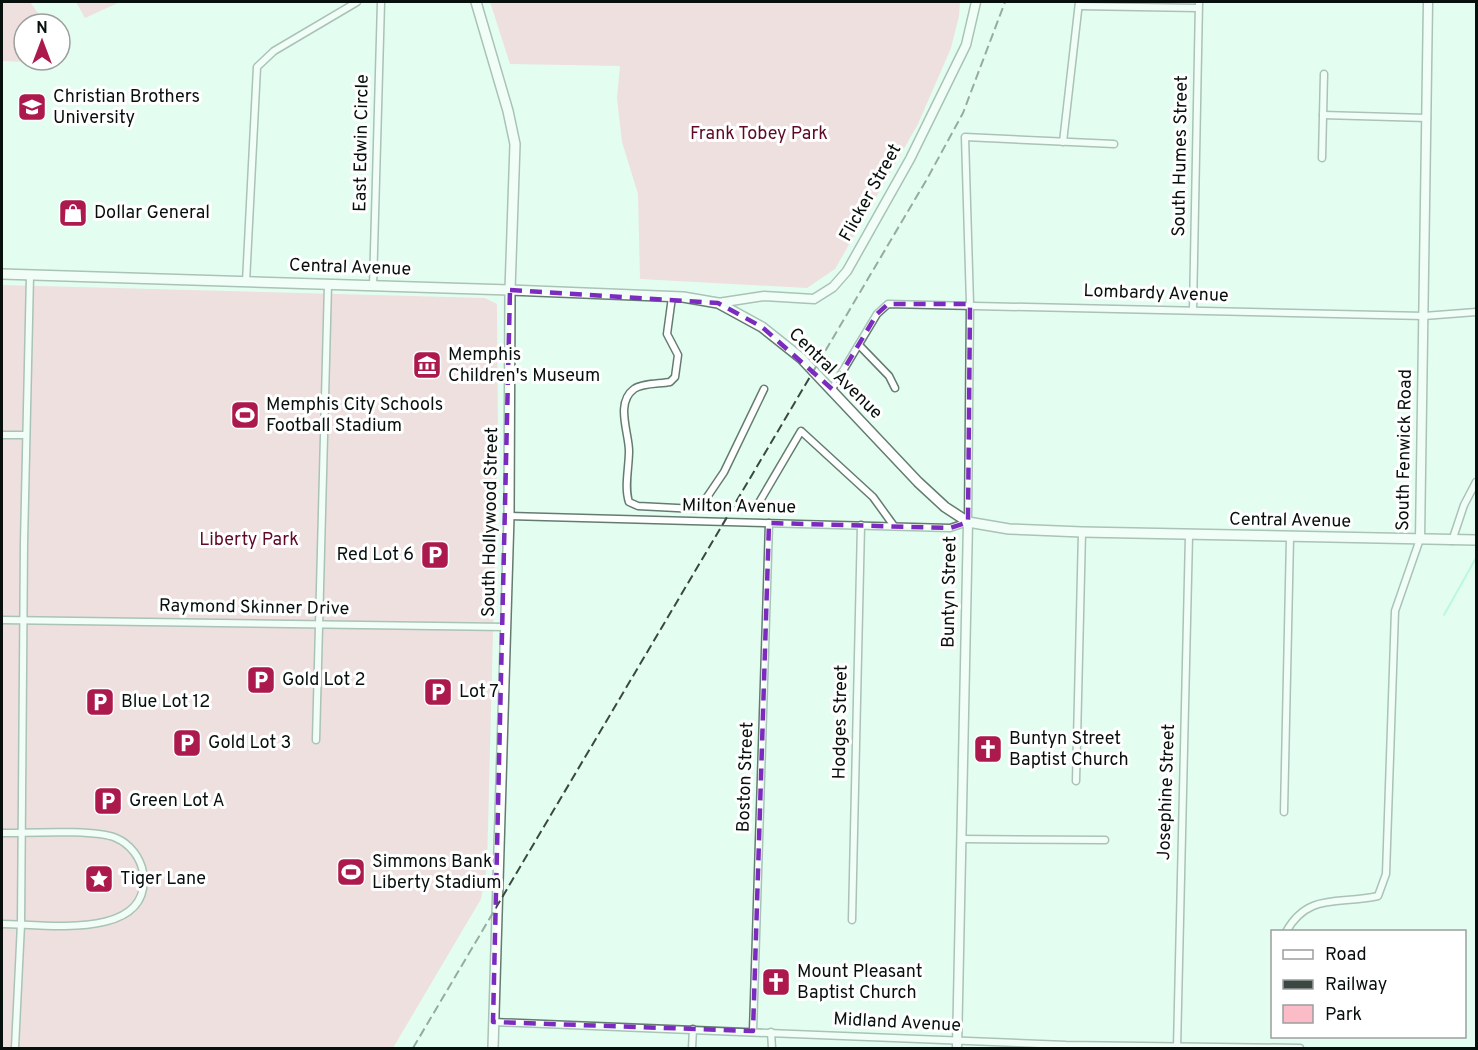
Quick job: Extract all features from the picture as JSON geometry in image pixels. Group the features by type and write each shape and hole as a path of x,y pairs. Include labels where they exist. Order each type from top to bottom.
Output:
{"main road":[{"name":"South Hollywood Street","path":"476,2 508,111 515,144 510,290 509,516 493,1048"},
{"name":"Central Avenue","path":"2,274 510,290 672,297 718,303 762,327 801,358 918,482 945,507 968,522 1009,529 1189,536 1476,540"}],"street":[{"path":"246,282 257,67 274,51 357,2"},
{"name":"East Edwin Circle","path":"373,286 381,2"},
{"name":"Flicker Street","path":"718,303 764,296 814,299 833,287 847,271 910,159 966,45 976,2"},
{"name":"South Fenwick Road","path":"1287,930 1295,915 1315,903 1378,896 1386,874 1395,611 1420,539 1428,2"},
{"path":"1114,144 1063,142 1079,4 1198,5"},
{"name":"South Humes Street","path":"1193,310 1198,5"},
{"path":"1322,158 1324,74"},
{"path":"1323,115 1427,118"},
{"name":"Buntyn Street","path":"958,1045 970,304 965,136 1063,142"},
{"path":"15,1048 21,924 30,275"},
{"path":"316,740 321,624 328,284"},
{"path":"672,297 667,334 678,355 675,377 670,382 637,387 629,393 625,404 624,421 629,447 629,502 638,506 696,508 701,506 724,472 764,389"},
{"name":"Lombardy Avenue","path":"858,345 877,314 887,305 970,304 1424,316 1476,312"},
{"path":"832,389 858,345 889,376 895,388"},
{"path":"757,506 801,431 873,497 894,526"},
{"path":"2,435 26,435"},
{"path":"1452,540 1464,505 1476,482"},
{"name":"Milton Avenue","path":"509,516 950,528 968,522"},
{"name":"Boston Street","path":"753,1031 769,523"},
{"name":"Hodges Street","path":"852,920 861,525"},
{"path":"1076,781 1082,532"},
{"name":"Josephine Street","path":"1177,1047 1189,536"},
{"path":"1284,812 1290,538"},
{"name":"Raymond Skinner Drive","path":"2,620 506,627"},
{"path":"2,833 98,834 116,838 130,848 140,862 143,880 140,897 129,912 114,921 97,924 2,924"},
{"path":"962,838 1105,840"},
{"name":"Midland Avenue","path":"494,1022 753,1031 958,1045 1300,1048"},
{"path":"692,1048 693,1029"},
{"path":"771,1032 772,1048"},
{"path":"1276,1038 1276,1046"}],"highlighted area":[{"path":"510,290 718,303 762,327 832,389 877,314 888,304 970,304 968,522 950,528 769,523 753,1031 493,1022"}],"green space":[{"path":"2,2 30,2 37,12 12,12 12,61 2,61"},
{"path":"76,2 120,2 85,18"},
{"name":"Frank Tobey Park","path":"490,2 960,2 951,48 918,124 835,269 807,288 640,279 638,194 622,142 617,98 620,66 510,64"},
{"name":"Liberty Park","path":"2,285 485,298 497,304 498,436 487,867 481,899 393,1048 2,1048"}],"shaded area":[{"path":"98,869 105,871 107,878 105,885 98,887 91,885 89,878 91,871"}],"waterway":[{"path":"1444,615 1476,558"}],"railway":[{"path":"413,1048 927,179 963,113 1005,2"}],"place":[{"name":"Christian Brothers University","path":"32,107"},
{"name":"Dollar General","path":"73,213"},
{"name":"Memphis Children's Museum","path":"427,365"},
{"name":"Memphis City Schools Football Stadium","path":"245,415"},
{"name":"Red Lot 6","path":"435,555"},
{"name":"Gold Lot 2","path":"261,680"},
{"name":"Lot 7","path":"438,692"},
{"name":"Blue Lot 12","path":"100,702"},
{"name":"Gold Lot 3","path":"187,743"},
{"name":"Buntyn Street Baptist Church","path":"988,749"},
{"name":"Green Lot A","path":"108,801"},
{"name":"Simmons Bank Liberty Stadium","path":"351,872"},
{"name":"Tiger Lane","path":"99,879"},
{"name":"Mount Pleasant Baptist Church","path":"776,982"}]}
